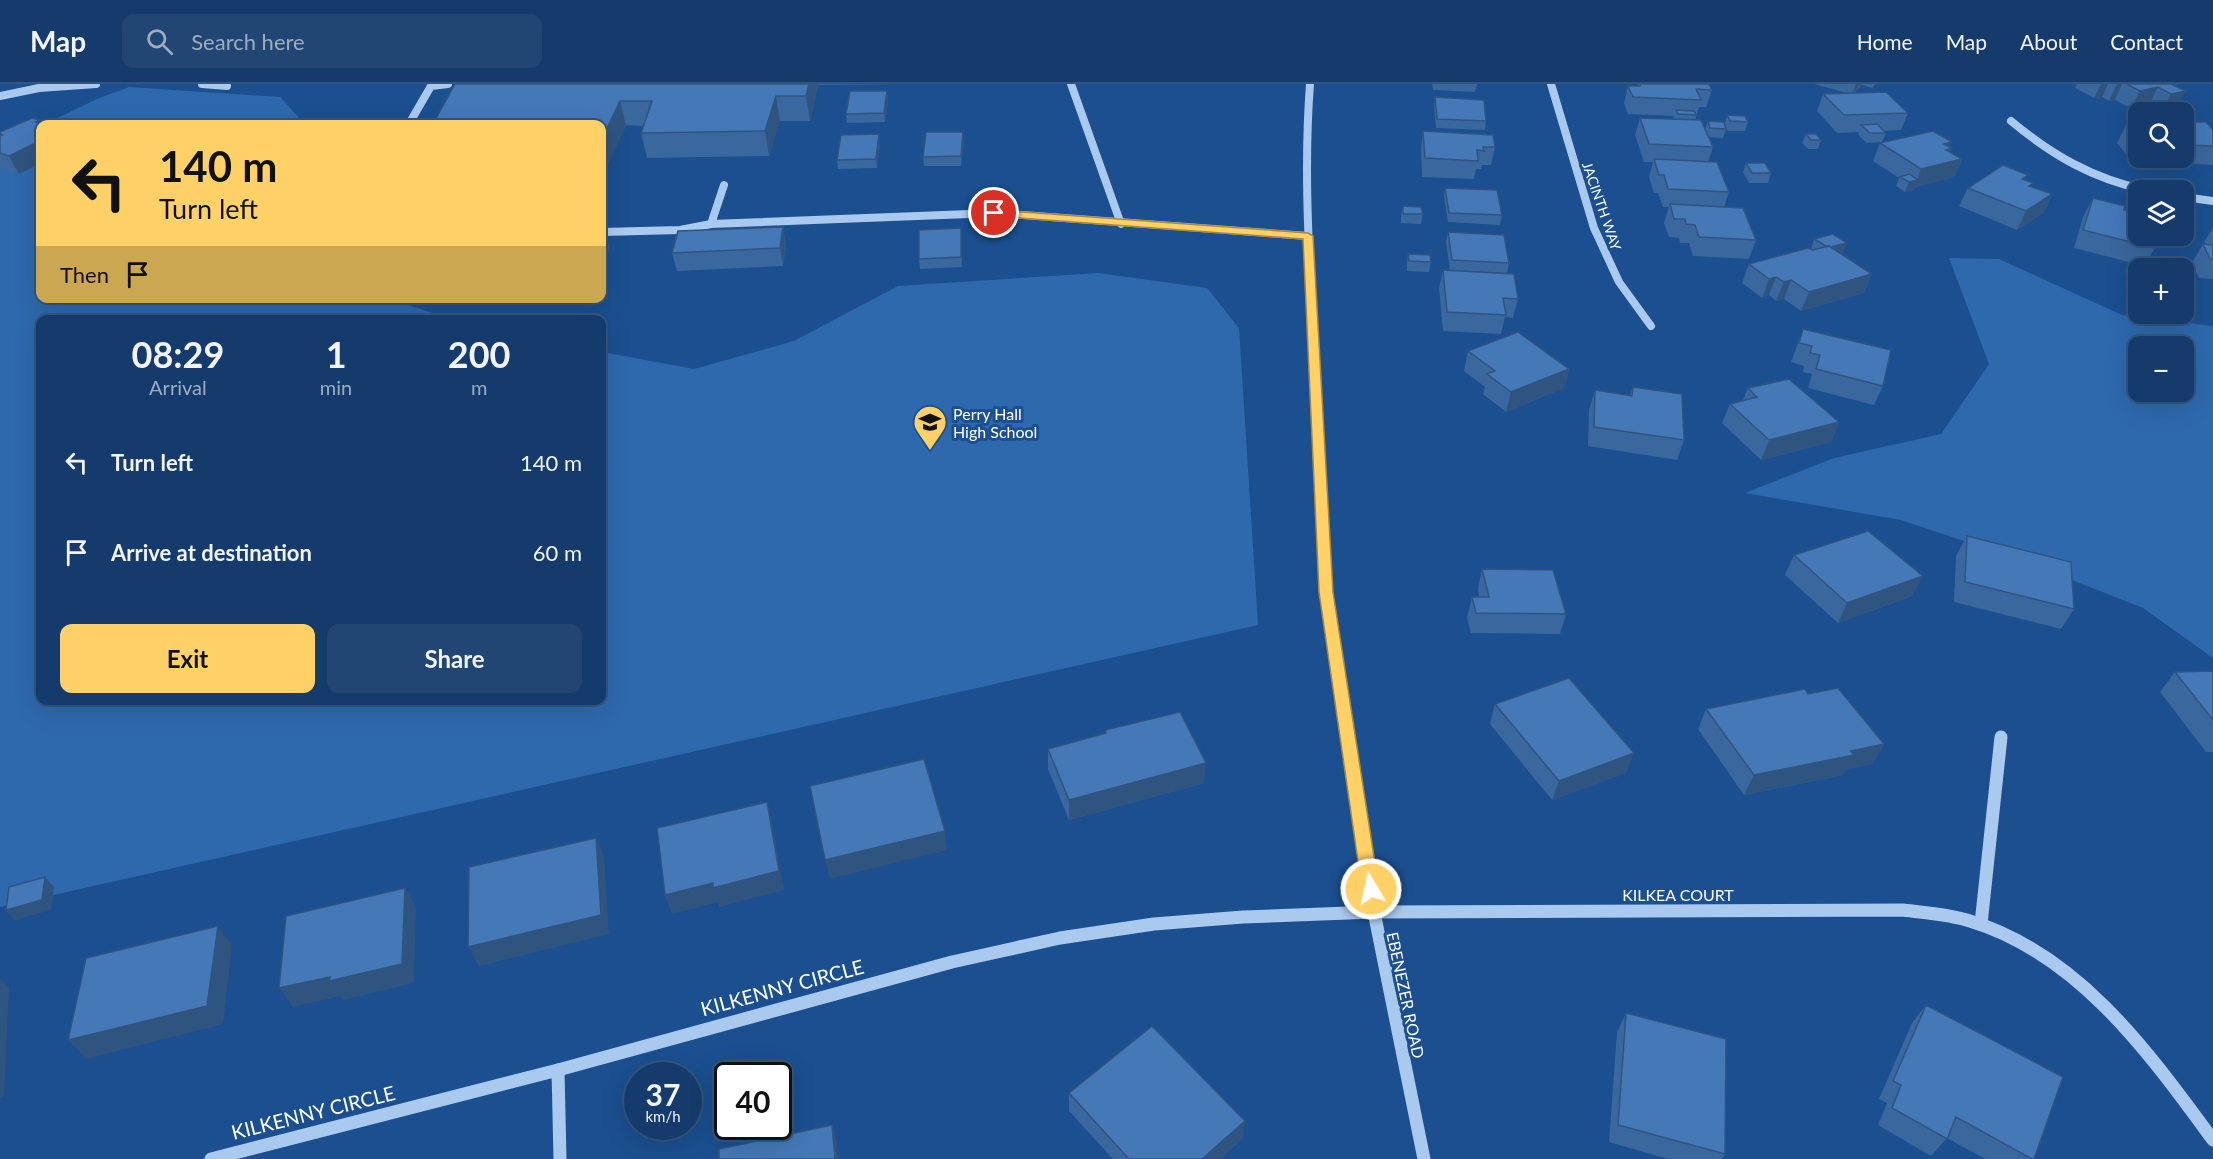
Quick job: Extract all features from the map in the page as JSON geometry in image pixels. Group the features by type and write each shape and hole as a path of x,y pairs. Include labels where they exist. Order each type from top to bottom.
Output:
{"street":[{"path":"0,96 39,88 96,84"},
{"path":"202,84 227,86"},
{"path":"411,120 431,86 448,84"},
{"path":"1071,84 1121,224"},
{"name":"EBENEZER ROAD","path":"1310,84 1308,236 1326,592 1374,912 1424,1159"},
{"name":"JACINTH WAY","path":"1551,84 1594,228 1619,282 1651,326"},
{"path":"2011,121 2042,147 2077,169 2128,185"},
{"path":"711,224 724,185"},
{"path":"2194,198 2213,201"},
{"path":"606,232 680,230 711,224 994,213 1308,236"},
{"path":"1981,924 2001,736"},
{"name":"KILKEA COURT","path":"1374,912 1903,910 1951,916 1981,924 2026,945 2066,972 2104,1007 2158,1063 2213,1140"},
{"name":"KILKENNY CIRCLE","path":"211,1159 558,1070 952,962 1060,938 1154,924 1243,917 1374,912"},
{"path":"558,1070 560,1159"}],"shaded area":[{"path":"129,87 280,97 301,120 53,120"},
{"name":"Perry Hall High School","path":"36,129 36,303 402,303 439,315 36,315 36,705 606,705 606,353 694,369 794,341 898,286 1098,273 1207,288 1239,328 1258,625 0,907 0,147"},
{"path":"1949,258 1999,259 2128,316 2128,324 2194,324 2213,326 2213,658 2143,608 2024,561 1901,520 1745,493 1834,458 1941,434 1989,364"}],"building":[{"path":"455,84 809,84 806,96 776,96 765,131 641,133 652,101 620,101 606,131 606,120 435,120"},
{"path":"1640,84 1709,84 1712,90 1696,89 1701,100 1633,97 1628,86 1640,86"},
{"path":"2127,84 2176,84 2173,85 2186,91 2171,94 2158,87 2140,91"},
{"path":"850,91 887,91 884,113 846,114"},
{"path":"1886,92 1908,113 1844,115 1823,94"},
{"path":"1435,97 1484,100 1486,121 1437,119"},
{"path":"1676,110 1694,111 1696,115 1678,114"},
{"path":"1727,115 1745,116 1748,122 1730,121"},
{"path":"32,118 40,120 36,120 36,143 9,156 0,153 0,136 2,135 0,132"},
{"path":"1640,118 1701,120 1713,147 1649,144"},
{"path":"1708,121 1724,122 1726,129 1710,128"},
{"path":"2194,122 2206,122 2213,130 2213,146 2194,145"},
{"path":"1877,124 1886,133 1870,133 1861,125"},
{"path":"1423,131 1493,135 1495,147 1483,147 1484,151 1477,150 1478,161 1425,158"},
{"path":"1933,131 1952,142 1944,144 1952,148 1946,150 1962,159 1921,169 1880,143"},
{"path":"926,132 963,132 961,156 923,157"},
{"path":"879,134 876,159 837,160 841,135"},
{"path":"1806,134 1816,134 1821,140 1811,140"},
{"path":"1654,159 1717,162 1729,192 1668,189 1664,175 1659,175"},
{"path":"1746,163 1765,163 1771,173 1752,173"},
{"path":"2003,165 2028,175 2022,179 2034,183 2029,186 2052,194 2026,211 1968,188"},
{"path":"1909,174 1918,180 1909,182 1900,177"},
{"path":"1445,188 1497,190 1502,215 1449,213"},
{"path":"2093,198 2125,206 2124,210 2128,211 2128,241 2083,230"},
{"path":"1670,204 1743,208 1756,240 1699,237 1695,225 1686,224 1685,219 1674,219"},
{"path":"1403,206 1421,207 1423,214 1403,214"},
{"path":"783,227 780,248 672,253 678,231"},
{"path":"961,228 961,257 919,259 919,230"},
{"path":"1448,232 1504,235 1509,263 1452,260"},
{"path":"1833,234 1847,243 1831,247 1814,239"},
{"path":"2203,244 2213,245 2213,259 2210,259"},
{"path":"1829,246 1872,274 1809,292 1791,280 1784,282 1776,277 1769,279 1749,264 1808,248 1812,250"},
{"path":"1408,254 1430,255 1431,262 1409,261"},
{"path":"1443,270 1514,274 1518,299 1503,298 1506,315 1447,312"},
{"path":"1803,329 1891,350 1883,386 1816,369 1820,355 1810,353 1812,346 1799,343"},
{"path":"1518,332 1569,369 1511,392 1487,374 1495,371 1468,351"},
{"path":"1789,379 1839,422 1769,440 1730,404 1757,397 1748,388"},
{"path":"1633,387 1682,394 1684,440 1594,427 1595,390 1632,396"},
{"path":"1868,531 1923,576 1847,603 1794,555"},
{"path":"1967,536 2071,562 2074,609 1965,582"},
{"path":"1482,569 1553,570 1566,614 1476,613 1472,597 1489,597"},
{"path":"2213,671 2213,720 2175,672"},
{"path":"1569,678 1634,753 1559,781 1495,704"},
{"path":"1838,688 1884,744 1851,751 1854,755 1754,775 1706,709 1805,689 1808,694"},
{"path":"1180,712 1206,763 1069,800 1048,749 1106,733 1105,730"},
{"path":"924,759 945,831 825,860 810,786"},
{"path":"767,802 779,871 713,888 713,883 665,895 657,828"},
{"path":"596,838 601,915 468,947 469,867"},
{"path":"45,877 42,900 6,910 9,887"},
{"path":"405,888 402,964 329,981 330,977 279,988 286,916"},
{"path":"218,926 207,1006 68,1040 86,958"},
{"path":"1926,1005 2063,1077 2034,1159 1956,1117 1947,1139 1892,1108 1901,1085 1893,1081"},
{"path":"1626,1013 1726,1039 1725,1154 1618,1125"},
{"path":"1152,1026 1245,1121 1202,1159 1129,1159 1069,1093"},
{"path":"832,1125 835,1159 719,1159 719,1149 761,1140 792,1140 792,1133"}],"place":[{"name":"Perry Hall High School","path":"930,451"}],"route":[{"path":"994,213 1308,236 1326,592 1371,889"}]}
